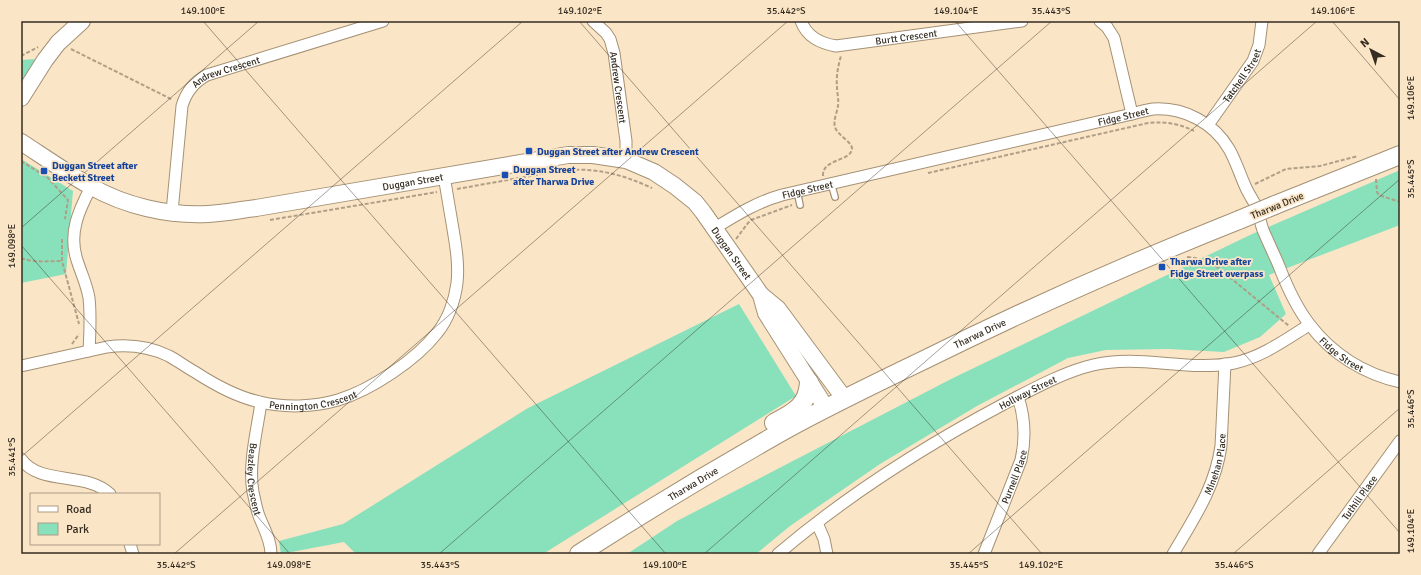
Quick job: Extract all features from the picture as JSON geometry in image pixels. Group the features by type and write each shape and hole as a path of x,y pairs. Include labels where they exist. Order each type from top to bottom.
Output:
{"main road":[{"name":"Tharwa Drive","path":"580,554 626,524 715,471 783,431 844,398 1058,296 1156,253 1275,205 1364,161 1400,155"},
{"path":"715,471 738,446 756,433 798,408 805,400 809,391 810,382"}],"street":[{"path":"21,98 58,43 82,21"},
{"name":"Andrew Crescent","path":"172,212 182,104 191,87 207,75 383,21"},
{"name":"Andrew Crescent","path":"593,21 606,33 610,39 614,54 626,141 626,160"},
{"name":"Burtt Crescent","path":"801,21 807,32 817,40 823,44 836,46 1022,21"},
{"path":"1100,21 1107,27 1114,38 1132,114"},
{"name":"Tatchell Street","path":"1208,125 1253,61 1259,45 1262,21"},
{"name":"Fidge Street","path":"715,228 751,207 771,198 797,191 1153,109 1173,110 1191,115 1208,125 1220,136 1230,149 1246,188 1254,203 1263,230 1294,302 1309,325 1332,349 1345,359 1375,375 1400,382"},
{"name":"Duggan Street","path":"21,142 91,186 111,196 131,204 172,212 194,214 223,213 568,155 593,155 626,160 654,172 675,186 694,202 715,228 761,295 778,309 844,398"},
{"name":"Pennington Crescent","path":"21,366 118,346 139,347 170,356 228,392 261,403 287,406 312,405 337,400 362,390 388,375 424,348 437,333 452,306 457,284 458,262 444,176"},
{"path":"89,351 84,333 89,298 75,252 73,234 77,216 91,186"},
{"name":"Duggan Street","path":"761,295 766,312 826,408"},
{"name":"Hollway Street","path":"778,554 817,522 915,455 966,424 1067,374 1103,363 1128,361 1201,365 1236,362 1258,356 1309,325"},
{"name":"Minehan Place","path":"1173,554 1204,502 1212,484 1219,459 1225,364"},
{"name":"Purnell Place","path":"984,554 1021,460 1025,428 1022,407 1018,397"},
{"name":"Beazley Crescent","path":"261,403 253,453 252,484 258,514 271,545 271,554"},
{"name":"Tuthill Place","path":"1318,554 1400,441"},
{"path":"21,459 24,463 39,473 93,483 109,493"},
{"path":"817,522 824,539 827,554"}],"lane":[{"path":"829,184 835,197"},
{"path":"797,191 800,206"}],"path":[{"path":"67,46 182,104"},
{"path":"829,184 823,172 826,167 850,155 852,150 851,145 838,133 834,126 838,104 838,64"},
{"path":"21,161 48,178 68,200 65,223"},
{"path":"1257,182 1286,169 1364,161 1374,174 1377,192 1379,195 1400,202"},
{"path":"62,238 62,261 84,333 72,344"},
{"path":"1180,257 1195,257 1216,266 1290,327"},
{"path":"21,258 28,261 39,262 62,261"}],"green space":[{"path":"36,59 21,87 21,60"},
{"path":"21,159 73,191 66,274 21,283"},
{"path":"1400,170 1400,225 1269,275 1286,314 1260,337 1224,352 1169,349 1106,350 1068,358 977,406 880,464 790,526 756,554 627,554 677,521 953,378 1250,235"},
{"path":"739,304 796,396 543,554 356,554 344,542 281,554 279,541 343,524 528,408"}],"place":[{"name":"Duggan Street after Andrew Crescent","path":"529,151"},
{"name":"Duggan Street after Beckett Street","path":"44,171"},
{"name":"Duggan Street after Tharwa Drive","path":"505,175"},
{"name":"Tharwa Drive after Fidge Street overpass","path":"1162,267"}]}
